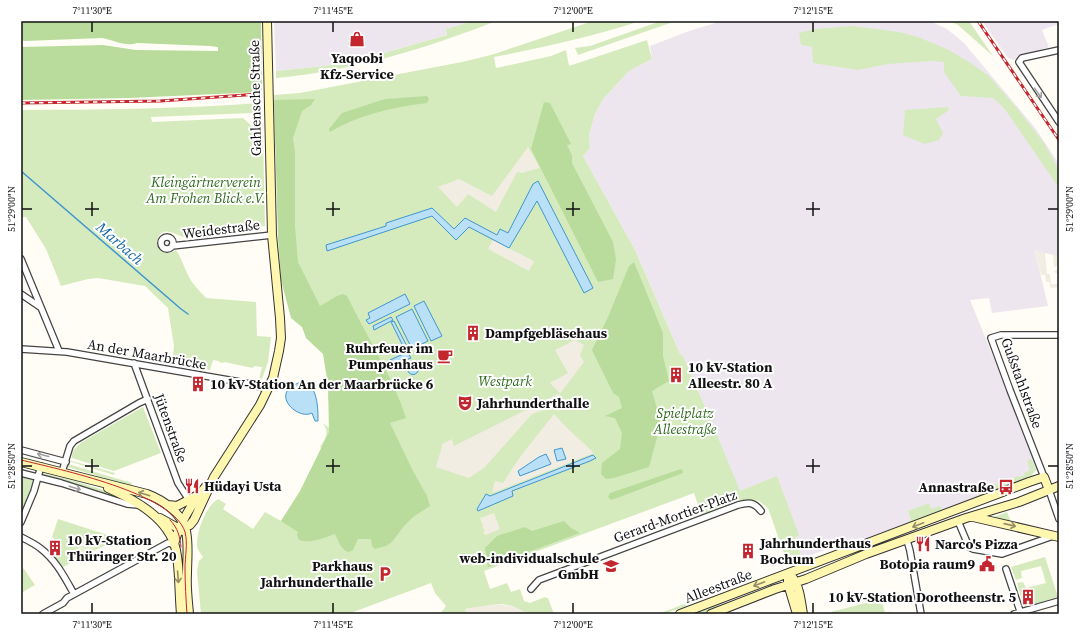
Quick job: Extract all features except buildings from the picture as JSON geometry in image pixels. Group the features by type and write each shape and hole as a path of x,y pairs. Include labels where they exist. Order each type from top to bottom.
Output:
{"main road":[{"name":"Gahlensche Straße","path":"183,528 199,495 214,477 248,426 273,378 278,360 281,338 272,235 267,21"},
{"path":"21,462 147,494 168,505 177,514 183,528 189,614"},
{"name":"Gahlensche Straße","path":"183,528 190,526 194,520 214,477"},
{"path":"1044,477 1049,490"},
{"name":"Alleestraße","path":"680,614 692,612 789,573 955,512 1007,490 1044,477"},
{"path":"90,480 124,495 140,505 166,528 174,544 176,554 179,613"},
{"name":"Alleestraße","path":"711,614 718,610 866,554 958,521 1019,502 1059,486"},
{"name":"Gahlensche Straße","path":"168,505 177,506 199,495"},
{"path":"955,512 958,521"},
{"path":"151,514 183,528"},
{"path":"972,517 1057,536"},
{"path":"174,544 183,528"},
{"path":"789,573 803,614"},
{"path":"792,583 796,614"}],"street":[{"path":"1059,50 1022,58 1018,62 1059,122"},
{"name":"Weidestraße","path":"172,246 272,235"},
{"path":"21,259 59,351"},
{"path":"21,294 40,307"},
{"name":"Gußstahlstraße","path":"1044,477 991,338 1001,334 1059,334"},
{"name":"An der Maarbrücke","path":"21,350 59,351 246,383 267,389"},
{"name":"Jütenstraße","path":"134,364 178,483 189,500"},
{"path":"62,472 70,446 74,441 148,399"},
{"path":"21,450 66,462"},
{"path":"21,522 29,504 41,466"},
{"path":"21,473 127,504 140,505"},
{"path":"1049,490 1059,519"},
{"name":"Gerard-Mortier-Platz","path":"531,588 539,580 738,505 744,503 753,504 756,505 761,511"},
{"path":"958,521 969,547 995,553 1002,554 1057,536"},
{"path":"21,537 40,548 51,558 61,570 74,594"},
{"path":"907,540 921,614"},
{"path":"44,614 63,603 67,598 168,543 174,544"},
{"path":"1006,569 1019,613 1059,601"}],"shaded area":[{"path":"274,21 473,21 446,29 447,35 346,64 345,62 325,66 276,71"},
{"path":"722,21 930,21 947,29 964,43 1036,129 1059,164 1059,256 1035,251 1048,306 992,313 989,298 970,300 1039,469 1036,470 1031,476 864,540 863,538 857,539 802,558 777,476 740,492 716,432 635,250 583,156 590,148 589,135 595,114 603,99 629,71 652,59 650,46 689,31"},
{"path":"982,21 1059,21 1059,24 1042,30 1049,47 1013,60 1008,58"},
{"path":"528,147 540,168 522,173 517,172 496,212 468,194 457,207 438,187 459,179 492,196"},
{"path":"493,240 534,261 529,271 488,249"},
{"path":"1035,250 1045,253 1047,274 1050,274 1051,284 1059,284 1059,287 1051,288 1049,282 1046,282 1045,275 1041,275"},
{"path":"1053,254 1059,256 1059,273 1055,273 1054,271 1058,270 1058,266 1054,267"},
{"path":"575,340 584,345 580,355 584,362 549,408 532,414 485,467 469,478 436,467 442,444 452,439 454,446 560,393 550,383 568,373 555,350"},
{"path":"554,414 594,453 492,493 495,481 503,483 520,457"},
{"path":"494,513 500,529 486,535 483,533 485,530 482,528 483,526 480,518"},
{"path":"496,604 512,606 529,614 467,614 465,609"}],"green space":[{"path":"21,21 261,21 262,92 129,98 21,100 21,47 103,45 136,50 218,51 218,47 137,43 128,44 102,38 25,41 21,40"},
{"path":"473,21 496,21 442,41 388,57 332,70 276,78 276,71 325,66 346,62 346,64 447,35 446,29"},
{"name":"Westpark","path":"593,21 640,21 586,37 494,57 496,68 551,56 566,50 569,66 647,40 652,59 629,71 603,99 595,114 589,135 590,148 583,156 635,250 680,354 683,356 740,491 777,476 799,535 795,538 802,558 787,562 768,508 759,501 740,501 702,516 694,493 484,571 490,589 507,583 511,592 520,589 524,601 530,603 545,597 548,598 554,614 529,614 512,606 502,604 465,609 467,614 440,614 446,606 435,593 431,583 348,614 201,614 197,571 199,561 203,557 197,547 197,540 200,527 210,507 218,499 226,504 223,509 253,529 265,512 281,521 317,466 324,449 320,447 326,435 326,429 322,423 337,433 341,426 328,399 329,371 327,343 298,311 277,142 275,148 274,95 300,93 462,62 491,55"},
{"path":"661,21 676,21 578,55 575,48 590,46"},
{"path":"950,21 969,21 993,56 958,25"},
{"path":"852,26 899,32 918,37 949,50 989,76 1044,143 1059,170 1059,188 1004,108 993,98 961,96 944,72 944,62 932,61 888,64 858,70 813,63 812,47 801,45 799,33 815,29"},
{"path":"427,96 429,99 427,103 401,107 364,116 330,132 329,129 342,113 385,99"},
{"path":"315,99 311,105 302,111 293,138 295,152 295,226 298,262 320,306 337,296 343,294 347,296 394,387 400,402 406,418 390,423 427,496 430,506 413,517 392,542 386,546 375,549 372,546 371,539 358,539 353,550 349,552 340,545 335,534 312,541 299,540 297,535 298,532 281,521 300,491 329,432 328,385 323,354 306,338 302,327 291,318 281,280 278,238 274,100"},
{"path":"544,102 550,103 571,144 567,145 572,155 572,163 613,242 616,259 613,279 598,282 531,149"},
{"name":"Kleingärtnerverein Am Frohen Blick e.V.","path":"261,103 265,226 183,237 171,232 164,232 161,233 157,242 164,252 170,253 176,250 191,280 206,298 256,302 257,336 271,337 268,362 262,379 259,379 262,367 254,366 253,368 213,360 210,370 199,368 200,361 173,356 174,346 168,308 145,286 98,278 61,286 46,249 26,217 22,217 21,215 21,110 141,109","holes":["252,113 261,121 254,128 243,118 152,122 151,117"]},
{"path":"948,107 949,110 936,119 943,133 939,140 924,144 903,135 905,110"},
{"path":"634,262 663,333 663,356 669,381 652,391 661,423 649,467 606,479 601,474 602,463 620,449 622,433 615,418 605,416 622,408 619,397 613,393 592,350 608,317 629,266"},
{"path":"143,407 161,453 114,471 72,458 73,451 82,442"},
{"path":"1031,459 1036,470 1031,476 979,496 977,491 1018,476 1025,475 1024,473 1030,470 1027,461"},
{"path":"68,460 115,473 114,475"},
{"path":"68,464 132,483 131,486 68,467"},
{"path":"681,469 683,473 611,500 608,497 610,493"},
{"path":"43,473 98,488 129,502 77,485 42,476"},
{"path":"21,477 33,480 21,513"},
{"path":"929,503 931,509 940,506 942,510 908,523 911,520 908,511"},
{"path":"1007,512 1011,522 994,518 994,517"},
{"path":"58,519 120,539 86,554 62,568 52,556 61,547 52,537"},
{"path":"564,521 571,528 580,533 488,567 485,548 497,536 525,527 532,531"},
{"path":"95,536 100,545 82,555 77,546"},
{"path":"1045,557 1058,597 1024,607 1017,583 1023,582 1026,588 1046,583 1041,566 1021,571 1022,578 1016,580 1011,567"},
{"path":"21,567 35,585 21,593"},
{"path":"703,597 704,599 664,614 658,614"},
{"path":"732,598 733,599 717,606 706,614 699,614 700,610"},
{"path":"881,599 885,613 891,612 891,614 832,614 831,612"}],"water":[{"path":"538,181 593,288 584,293 537,201 509,248 469,227 456,240 432,216 327,251 326,245 386,226 386,223 432,208 454,229 465,218 497,235 500,229 508,233 533,184"},
{"path":"405,294 410,304 369,324 366,320 370,318 368,313"},
{"path":"424,301 442,336 431,341 414,306"},
{"path":"412,309 428,341 412,349 396,317"},
{"path":"391,317 393,320 374,330 373,326"},
{"path":"394,321 409,350 406,352 391,322"},
{"path":"410,351 408,353 411,358 396,364 390,360"},
{"path":"413,363 417,365 419,369 417,373 413,375 409,373 407,369 409,365"},
{"path":"302,382 311,387 314,392 317,404 318,421 315,421 312,413 299,413 288,404 286,398 287,392 292,386"},
{"path":"562,448 566,459 557,461 554,450"},
{"path":"546,454 551,464 520,476 518,471"},
{"path":"593,455 596,458 512,491 513,496 478,511 477,509 486,494 490,496"}],"waterway":[{"name":"Marbach","path":"21,171 188,314"}],"tram line":[{"path":"21,460 86,476 138,494 160,506 176,518 186,536 185,574 187,614"},
{"path":"170,520 178,533 181,547"}],"railway":[{"path":"978,21 1059,140"},
{"path":"21,103 160,101 260,94"}],"place":[{"name":"Yaqoobi Kfz-Service","path":"357,39"},
{"name":"Dampfgebläsehaus","path":"473,333"},
{"name":"Ruhrfeuer im Pumpenhaus","path":"445,356"},
{"name":"10 kV-Station Alleestr. 80 A","path":"676,375"},
{"name":"10 kV-Station An der Maarbrücke 6","path":"198,384"},
{"name":"Jahrhunderthalle","path":"465,403"},
{"name":"Hüdayi Usta","path":"192,486"},
{"name":"Annastraße","path":"1006,487"},
{"name":"Narco's Pizza","path":"923,544"},
{"name":"10 kV-Station Thüringer Str. 20","path":"55,548"},
{"name":"Jahrhunderthaus Bochum","path":"748,551"},
{"name":"Botopia raum9","path":"987,564"},
{"name":"web-individualschule GmbH","path":"611,566"},
{"name":"Parkhaus Jahrhunderthalle","path":"385,574"},
{"name":"10 kV-Station Dorotheenstr. 5","path":"1028,597"}],"park label":[{"name":"Spielplatz Alleestraße","path":"685,422"}]}
